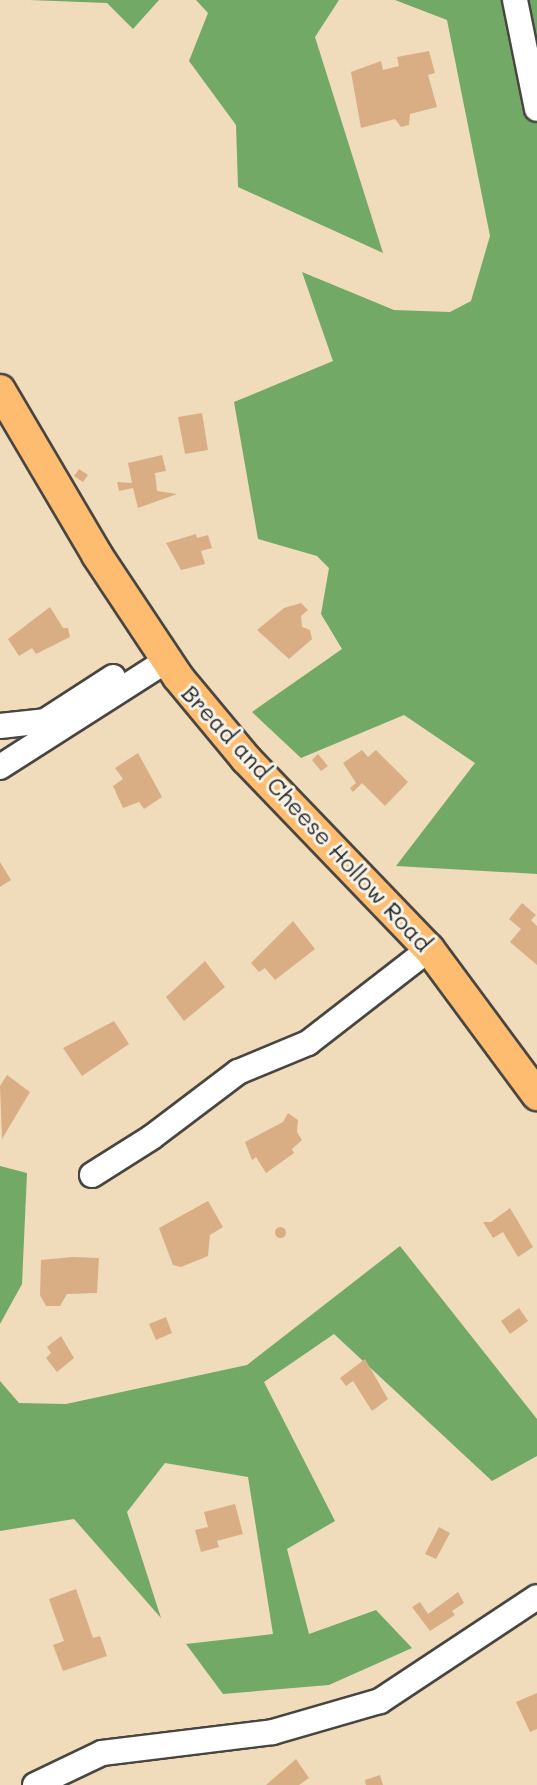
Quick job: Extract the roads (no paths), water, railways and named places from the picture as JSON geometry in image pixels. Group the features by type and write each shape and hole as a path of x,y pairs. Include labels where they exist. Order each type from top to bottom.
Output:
{"main road":[{"name":"Bread and Cheese Hollow Road","path":"0,390 161,654 246,759 429,950 537,1095"}],"street":[{"path":"514,0 537,109"},
{"path":"0,726 45,721 161,654"},
{"path":"0,767 161,654"},
{"path":"92,1175 152,1137 238,1072 308,1043 429,950"},
{"path":"35,1785 102,1753 273,1732 380,1701 537,1597"}]}
